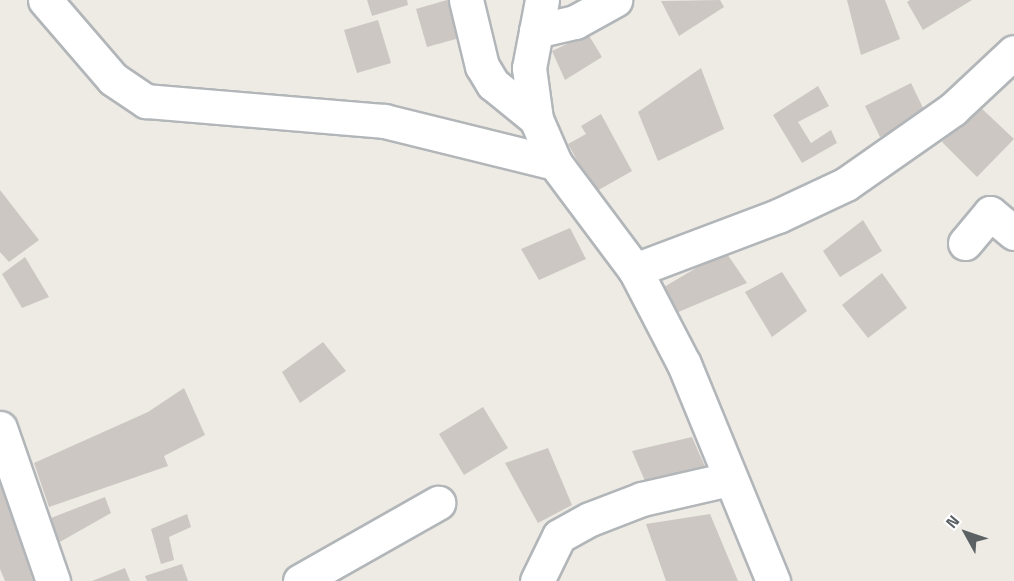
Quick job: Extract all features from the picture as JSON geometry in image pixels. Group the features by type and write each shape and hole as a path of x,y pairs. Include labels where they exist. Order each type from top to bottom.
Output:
{"street":[{"path":"45,0 112,79 146,101 384,121 555,163"},
{"path":"466,0 482,66 494,84 536,119"},
{"path":"542,0 529,68 536,119 555,163 635,270 684,364 729,479 773,581"},
{"path":"536,31 576,22 615,0"},
{"path":"635,270 778,216 846,184 953,109 1014,52"},
{"path":"965,243 990,213 1014,233"},
{"path":"0,428 53,581"},
{"path":"537,581 559,536 590,519 642,499 729,479"},
{"path":"313,578 438,503"}],"building":[{"path":"367,0 407,0 408,5 372,16"},
{"path":"447,0 457,0 467,36 427,47 416,9"},
{"path":"720,0 724,7 679,36 661,1"},
{"path":"847,0 885,0 900,39 861,55"},
{"path":"910,0 972,0 923,30 907,2"},
{"path":"378,20 391,63 357,73 344,30"},
{"path":"588,34 602,57 565,80 552,51"},
{"path":"701,68 724,129 658,161 638,112"},
{"path":"911,83 926,114 880,137 865,106"},
{"path":"818,86 829,106 798,122 811,143 831,130 837,143 802,163 773,115"},
{"path":"978,105 1014,139 977,177 942,142"},
{"path":"601,114 632,171 595,192 568,144 586,134 581,126"},
{"path":"0,190 39,240 9,262 0,252"},
{"path":"863,220 882,251 840,277 823,251"},
{"path":"570,228 586,259 539,280 521,249"},
{"path":"725,251 747,283 676,313 664,287"},
{"path":"25,257 49,297 22,308 2,274"},
{"path":"782,272 807,311 772,337 745,292"},
{"path":"882,273 907,308 868,338 842,305"},
{"path":"323,342 346,371 300,403 282,372"},
{"path":"184,388 205,435 164,456 168,466 49,507 34,463 148,412"},
{"path":"483,407 508,448 464,475 439,434"},
{"path":"692,437 710,478 648,488 632,451"},
{"path":"548,448 572,505 538,523 505,463"},
{"path":"4,483 40,581 5,581 0,569 0,485"},
{"path":"105,497 111,513 58,543 51,518"},
{"path":"187,514 191,527 169,537 174,560 161,564 151,529"},
{"path":"710,514 738,581 666,581 646,524"},
{"path":"182,564 188,581 147,581 145,576"},
{"path":"125,568 130,581 92,581"}]}
